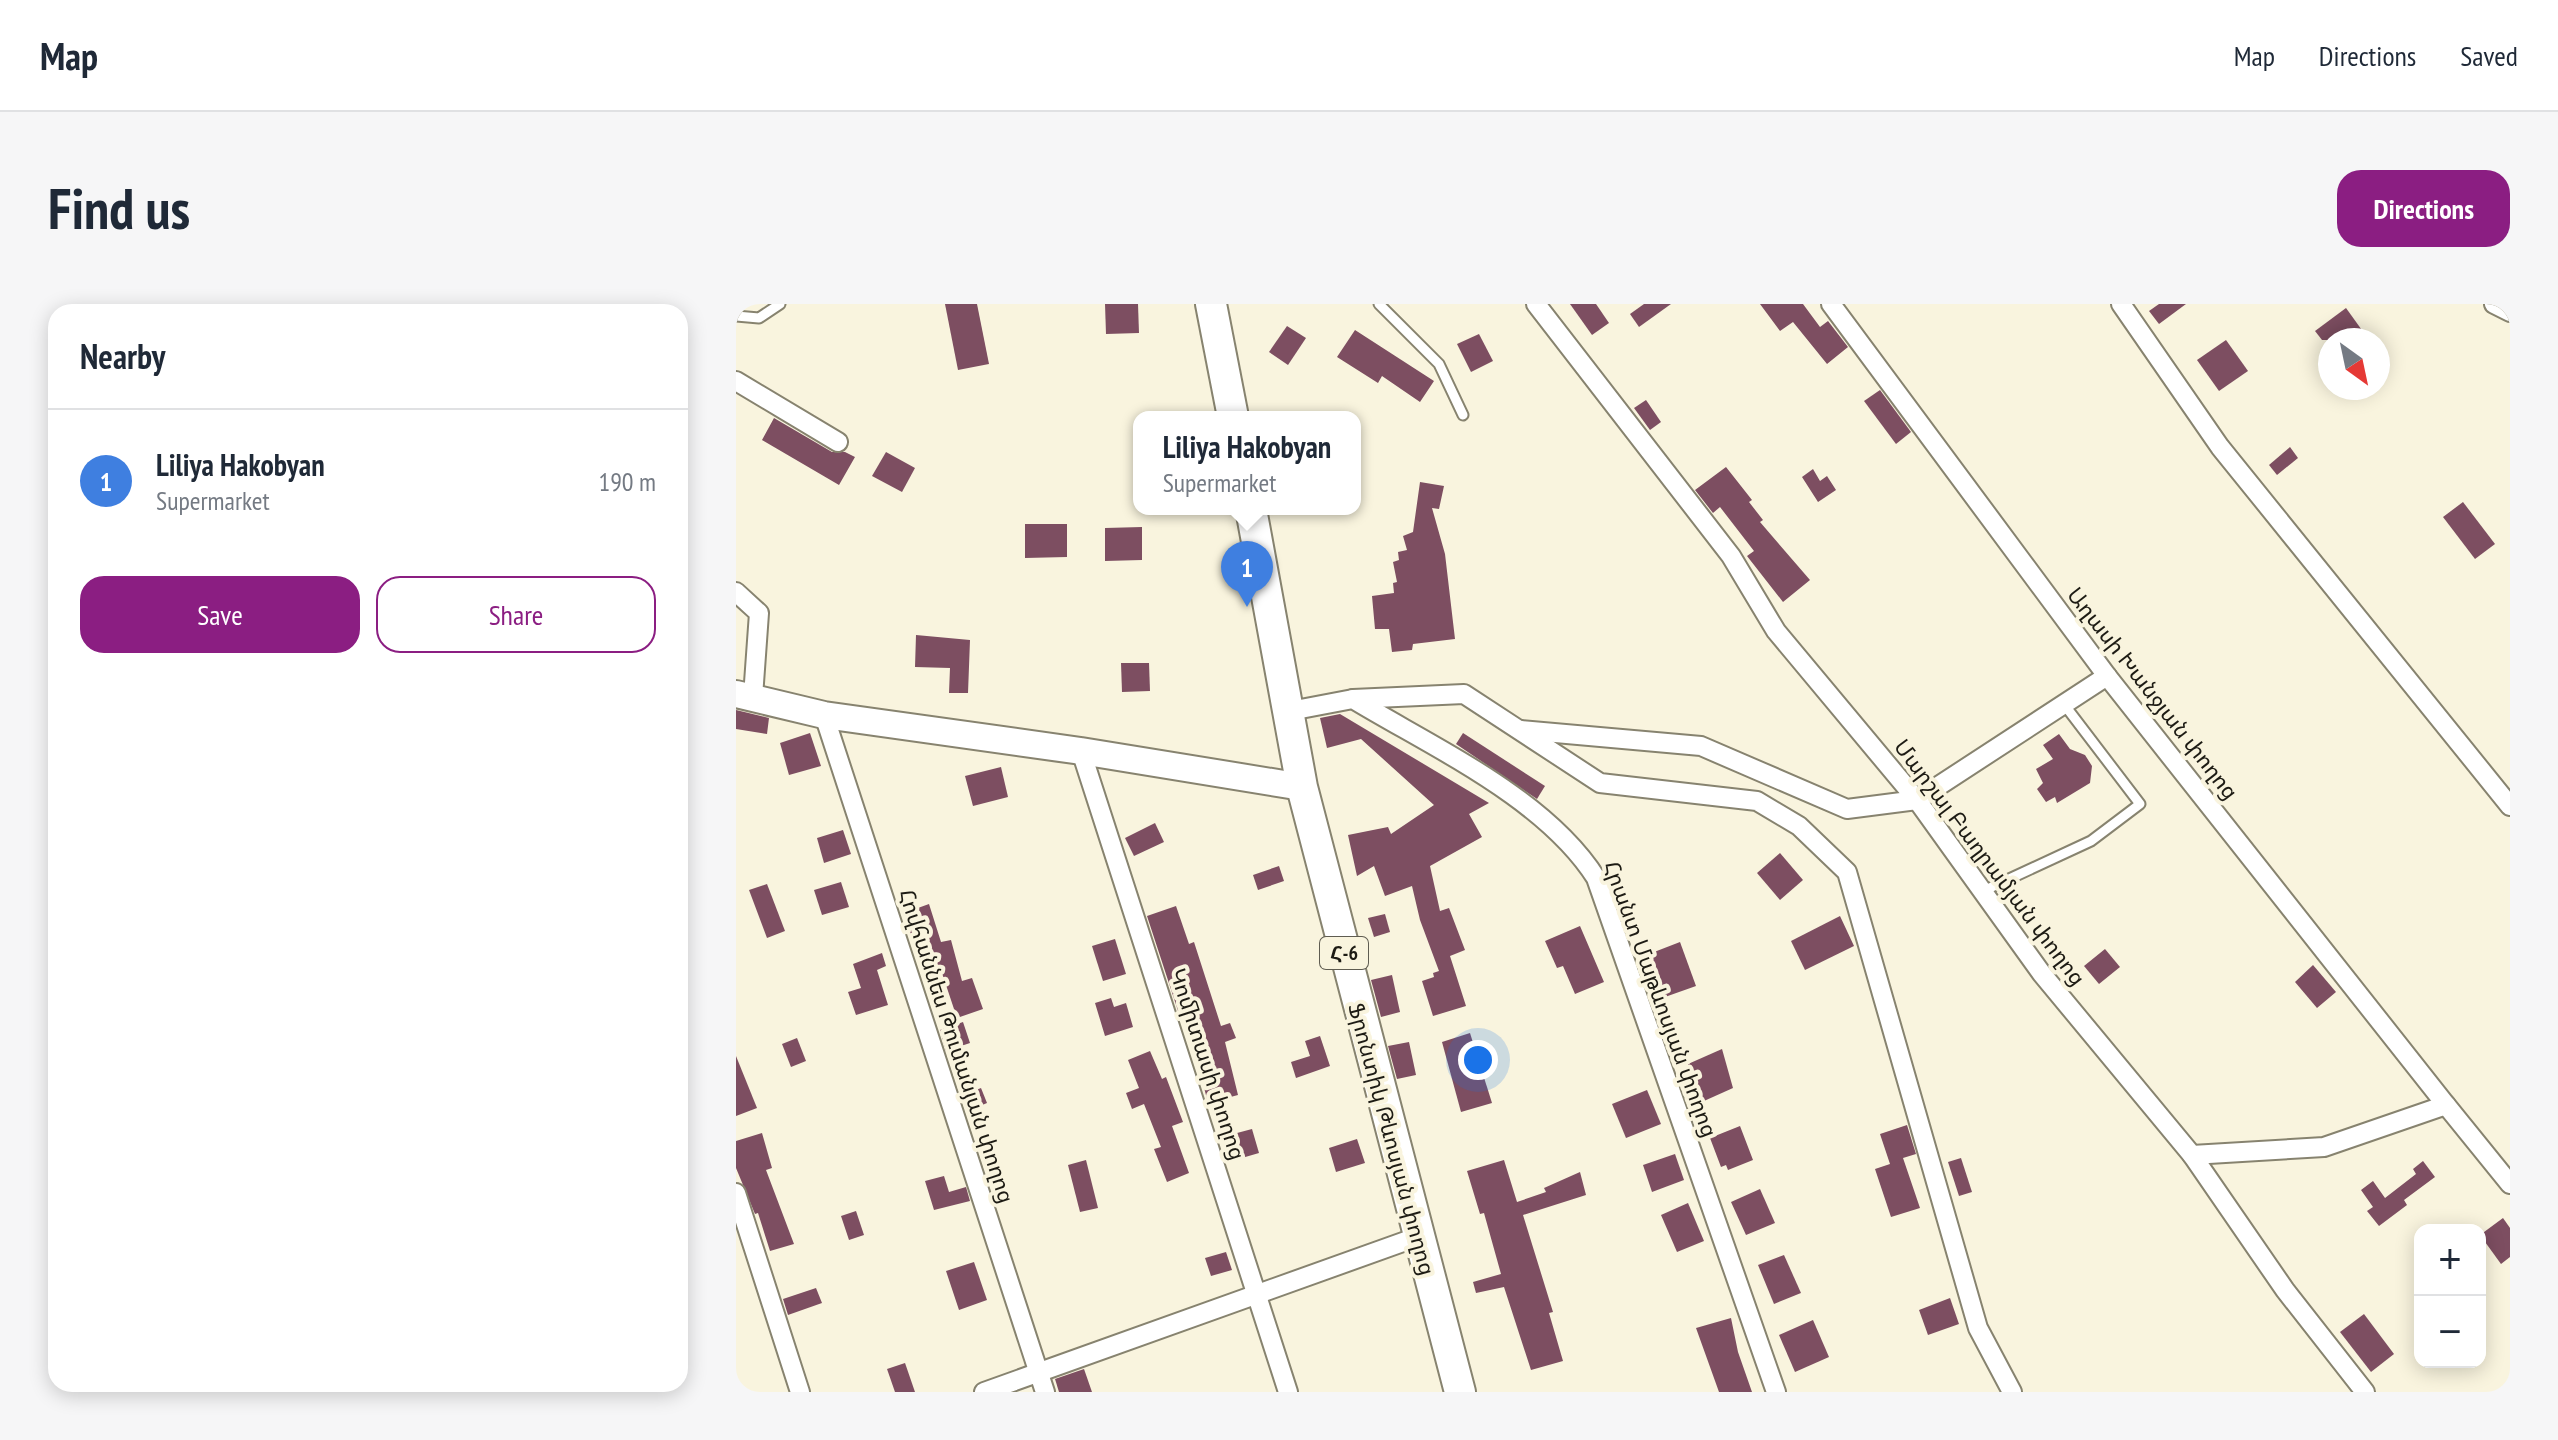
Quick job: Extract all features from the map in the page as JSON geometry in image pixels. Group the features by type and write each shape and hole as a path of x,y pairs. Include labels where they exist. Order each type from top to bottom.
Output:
{"main road":[{"path":"1211,304 1232,411"},
{"name":"Ֆրոնտիկ Թևոսյան փողոց","path":"1252,515 1302,787 1417,1237 1460,1392"}],"street":[{"name":"Մարշալ Բաղրամյան փողոց","path":"1536,304 1731,556 1776,631 1917,800 2042,974 2192,1155 2285,1290 2365,1392"},
{"name":"Աղասի Խանջյան փողոց","path":"1831,304 2107,676 2446,1105"},
{"path":"2121,304 2220,447 2510,806"},
{"path":"2494,304 2510,312"},
{"path":"736,381 838,442"},
{"path":"736,592 759,613 744,696 824,715 1081,751 1302,787"},
{"path":"1518,730 1701,746 1847,809 1917,800 2107,676"},
{"path":"1290,711 1353,699 1464,694 1600,783 1757,801 1799,826 1847,872 1978,1328 2012,1392"},
{"name":"Հրանտ Մաթևոսյան փողոց","path":"1353,699 1534,809 1578,849 1596,878 1776,1392"},
{"name":"Հովհաննես Թումանյան փողոց","path":"824,715 1045,1392"},
{"name":"Կոմիտասի փողոց","path":"1081,751 1288,1392"},
{"path":"2192,1155 2324,1147 2446,1105 2510,1184"},
{"path":"736,1193 800,1392"},
{"path":"984,1392 1417,1237"}],"lane":[{"path":"736,316 759,318 780,304"},
{"path":"1379,304 1439,364 1463,415"},
{"path":"1981,892 2091,841 2140,804 2063,703"}],"building":[{"path":"945,304 977,304 989,364 958,370"},
{"path":"1105,304 1138,304 1139,333 1106,334"},
{"path":"1570,304 1596,304 1609,323 1592,335"},
{"path":"1644,304 1671,304 1639,327 1630,314"},
{"path":"1760,304 1803,304 1820,327 1828,321 1848,347 1827,364 1793,322 1780,331"},
{"path":"2159,304 2186,304 2159,324 2149,311"},
{"path":"2346,308 2360,328 2319,328"},
{"path":"1287,326 1306,338 1288,365 1269,352"},
{"path":"1355,330 1434,381 1420,402 1382,376 1378,383 1337,357"},
{"path":"1479,334 1493,361 1471,372 1457,344"},
{"path":"2226,340 2248,371 2219,391 2197,360"},
{"path":"1880,390 1911,432 1896,444 1864,401"},
{"path":"1646,400 1661,422 1650,430 1634,408"},
{"path":"774,418 832,452 845,452 855,457 839,485 762,440"},
{"path":"2290,447 2298,458 2277,475 2269,465"},
{"path":"886,452 915,468 902,492 872,476"},
{"path":"1726,467 1752,500 1749,502 1763,520 1760,522 1810,580 1783,602 1747,556 1754,551 1720,507 1713,513 1695,490"},
{"path":"1813,469 1820,481 1827,476 1836,490 1818,502 1802,477"},
{"path":"1420,482 1444,486 1439,509 1432,508 1445,554 1455,639 1413,644 1412,650 1392,652 1389,629 1375,629 1372,596 1394,593 1393,583 1397,582 1393,562 1399,560 1398,552 1407,550 1403,536 1413,532"},
{"path":"2463,502 2495,544 2475,559 2443,517"},
{"path":"1025,524 1067,524 1067,557 1025,558"},
{"path":"1142,527 1142,560 1105,561 1105,528"},
{"path":"916,635 970,640 968,693 949,693 950,668 915,667"},
{"path":"1121,663 1149,663 1150,691 1122,692"},
{"path":"736,710 769,718 767,734 736,729"},
{"path":"1340,714 1489,803 1469,814 1482,837 1430,866 1440,911 1449,908 1465,950 1450,956 1466,1006 1433,1016 1422,981 1434,977 1433,973 1439,971 1420,920 1412,886 1385,896 1374,866 1357,876 1348,835 1388,827 1391,834 1434,805 1361,739 1327,748 1320,718"},
{"path":"810,733 821,766 789,775 780,743"},
{"path":"1463,733 1545,786 1537,799 1456,744"},
{"path":"2059,734 2070,749 2085,755 2092,766 2090,783 2057,803 2055,797 2046,802 2037,789 2043,783 2036,769 2053,759 2043,745"},
{"path":"1001,767 1008,797 973,806 965,776"},
{"path":"1155,823 1164,842 1134,856 1125,838"},
{"path":"843,830 851,854 824,863 817,838"},
{"path":"1780,853 1803,880 1780,900 1757,873"},
{"path":"1279,866 1284,881 1258,890 1253,875"},
{"path":"841,882 849,907 822,915 814,890"},
{"path":"767,884 785,931 767,938 749,890"},
{"path":"929,904 941,942 951,940 962,981 972,978 983,1009 957,1018 942,973 925,978 904,913"},
{"path":"1176,906 1189,944 1194,942 1221,1026 1230,1023 1236,1038 1225,1042 1238,1095 1208,1103 1199,1068 1211,1065 1192,1013 1180,1017 1147,916"},
{"path":"1385,914 1390,932 1374,937 1368,918"},
{"path":"1840,916 1854,946 1805,970 1791,941"},
{"path":"1580,926 1604,982 1575,994 1563,966 1557,968 1545,941"},
{"path":"1115,939 1126,974 1103,981 1092,946"},
{"path":"1680,942 1696,986 1665,997 1649,954"},
{"path":"2105,949 2120,967 2099,984 2084,966"},
{"path":"882,953 886,966 877,970 888,1005 856,1015 848,992 861,988 853,964"},
{"path":"2313,965 2336,992 2317,1008 2295,982"},
{"path":"1392,975 1400,1012 1381,1017 1371,980"},
{"path":"1111,998 1114,1007 1126,1003 1133,1027 1105,1036 1095,1003"},
{"path":"963,1022 970,1043 946,1051 940,1030"},
{"path":"1470,1033 1492,1103 1461,1112 1442,1042"},
{"path":"1320,1036 1330,1066 1296,1078 1291,1062 1310,1056 1305,1041"},
{"path":"797,1038 806,1061 791,1067 782,1044"},
{"path":"1409,1042 1416,1075 1397,1079 1388,1046"},
{"path":"1722,1049 1733,1088 1704,1101 1688,1064"},
{"path":"1150,1051 1162,1079 1166,1077 1183,1122 1172,1126 1189,1173 1167,1182 1154,1149 1161,1147 1144,1104 1132,1109 1126,1093 1139,1088 1128,1060"},
{"path":"736,1056 757,1108 736,1116"},
{"path":"981,1088 987,1103 968,1111 961,1096"},
{"path":"1647,1090 1661,1124 1626,1138 1612,1104"},
{"path":"1907,1125 1916,1154 1903,1158 1920,1208 1891,1217 1875,1169 1890,1164 1880,1134"},
{"path":"1740,1126 1753,1160 1728,1170 1726,1165 1721,1167 1710,1138"},
{"path":"1252,1129 1259,1153 1228,1162 1222,1137"},
{"path":"762,1133 772,1168 766,1170 794,1244 770,1251 758,1213 755,1214 736,1168 736,1141"},
{"path":"1357,1139 1365,1163 1336,1172 1329,1148"},
{"path":"1675,1154 1684,1180 1652,1192 1643,1165"},
{"path":"1961,1158 1972,1192 1959,1196 1948,1162"},
{"path":"1086,1160 1098,1208 1080,1212 1068,1165"},
{"path":"1504,1160 1517,1202 1546,1192 1544,1188 1580,1172 1586,1195 1523,1215 1553,1312 1549,1313 1563,1361 1531,1370 1504,1287 1476,1293 1473,1282 1501,1274 1484,1213 1480,1214 1467,1171"},
{"path":"2423,1161 2435,1177 2404,1200 2407,1205 2379,1226 2367,1211 2373,1207 2361,1190 2373,1181 2385,1198 2416,1174 2413,1169"},
{"path":"944,1176 949,1192 966,1187 970,1201 934,1210 925,1181"},
{"path":"1760,1189 1775,1223 1746,1235 1731,1202"},
{"path":"1688,1203 1704,1241 1677,1252 1661,1215"},
{"path":"856,1211 864,1235 849,1240 841,1216"},
{"path":"2503,1218 2510,1228 2510,1257 2501,1264 2486,1243 2486,1231"},
{"path":"1226,1252 1232,1270 1211,1276 1205,1258"},
{"path":"1784,1255 1801,1293 1774,1304 1758,1265"},
{"path":"974,1262 987,1300 959,1310 946,1271"},
{"path":"816,1288 822,1303 788,1315 783,1299"},
{"path":"1950,1298 1959,1324 1928,1335 1919,1310"},
{"path":"2364,1314 2394,1354 2371,1372 2340,1332"},
{"path":"1731,1318 1738,1352 1752,1392 1719,1392 1696,1328"},
{"path":"1813,1320 1829,1357 1795,1372 1779,1335"},
{"path":"905,1363 915,1392 895,1392 887,1369"},
{"path":"1084,1369 1092,1392 1059,1392 1055,1379"}],"place":[{"name":"Liliya Hakobyan","path":"1247,607"}]}
